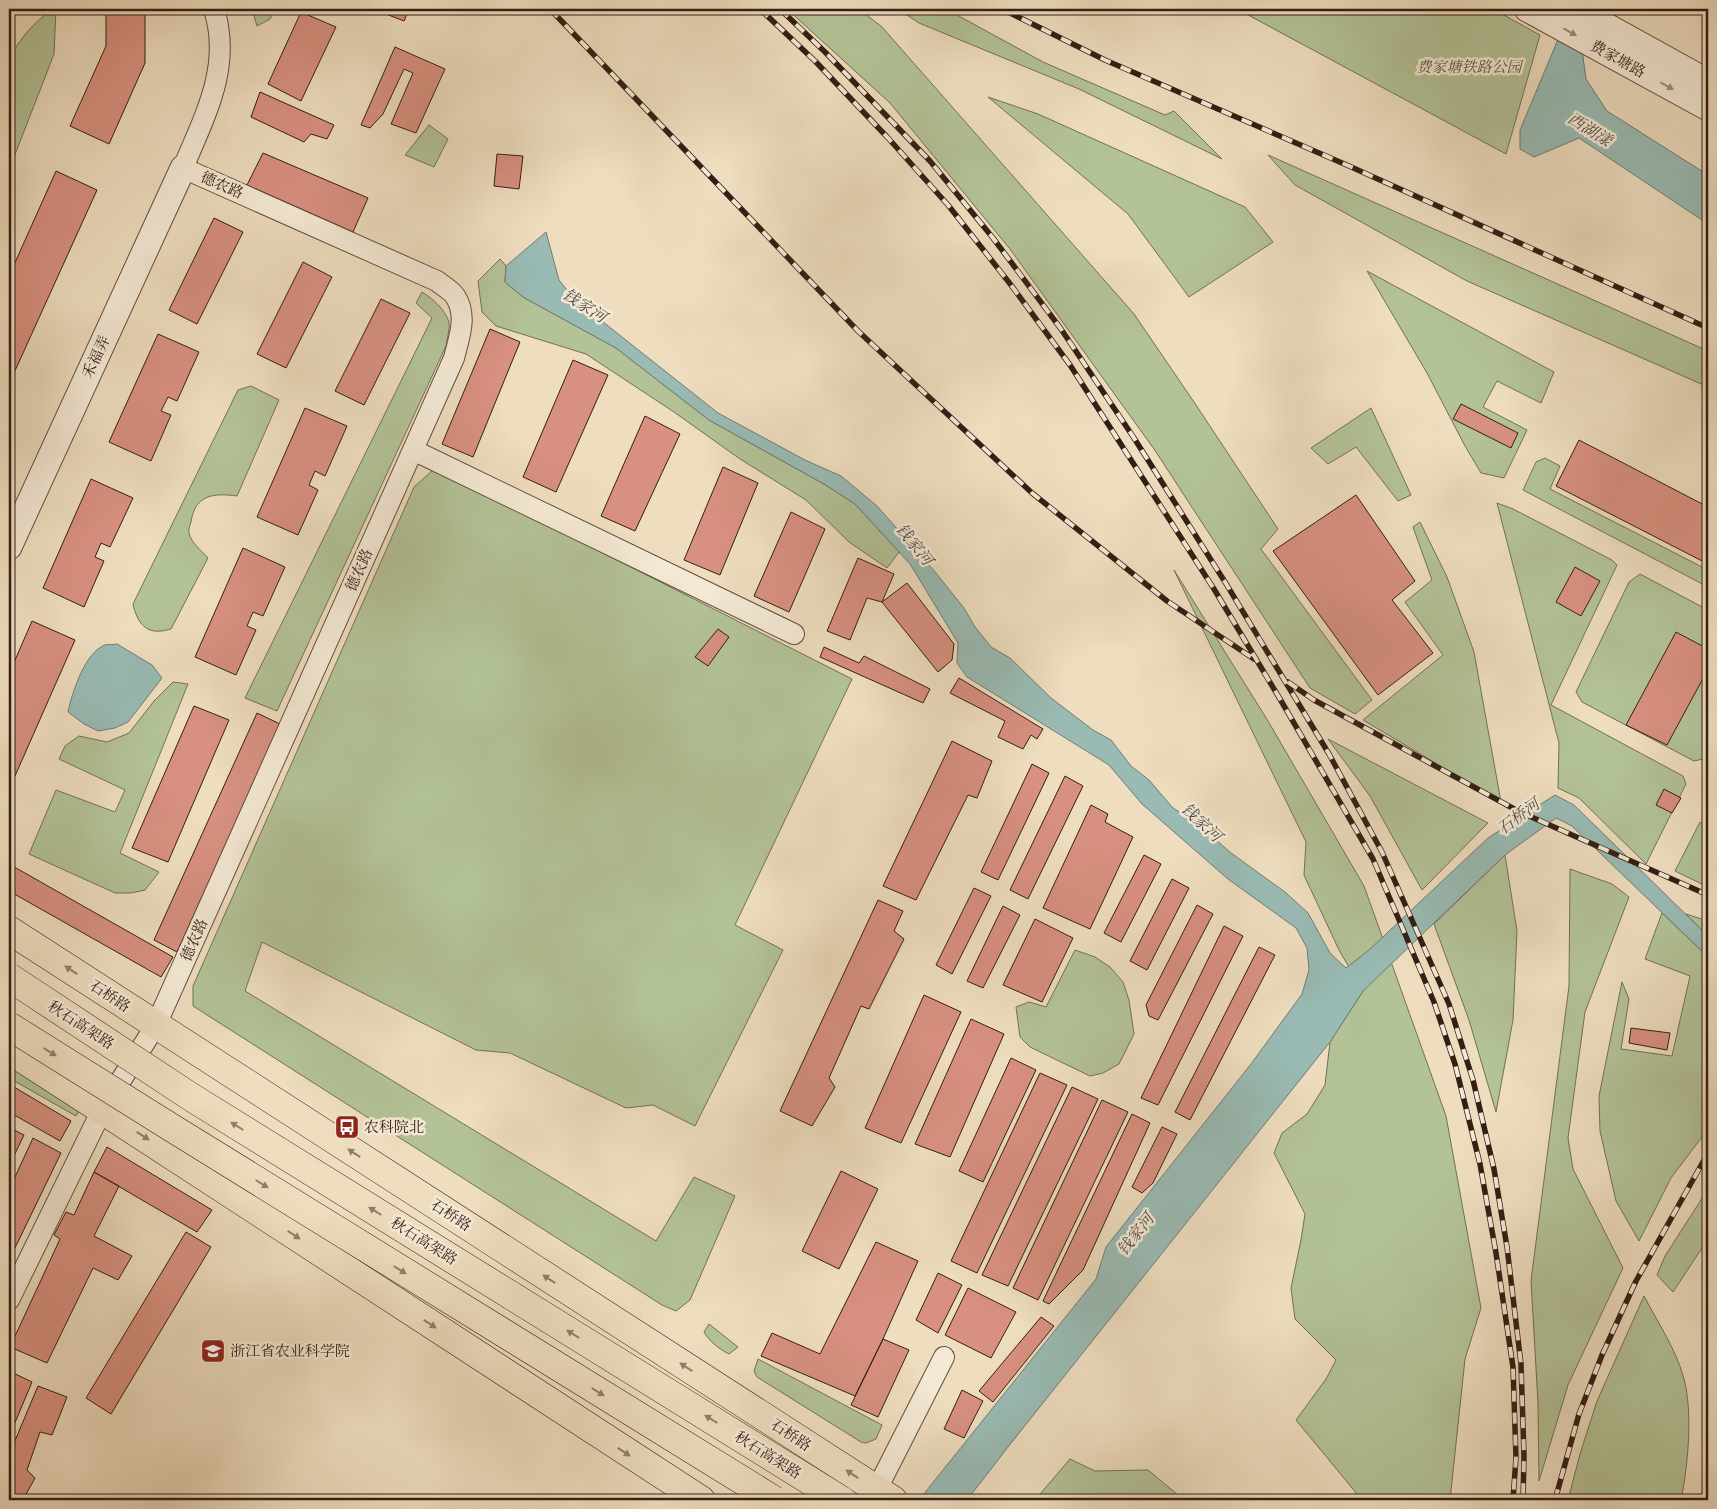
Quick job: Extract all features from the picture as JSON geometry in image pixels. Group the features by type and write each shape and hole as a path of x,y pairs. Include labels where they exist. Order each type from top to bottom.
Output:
{"main road":[{"name":"石桥路","path":"9,930 885,1495"},
{"name":"秋石高架路","path":"9,978 191,1097 841,1500"},
{"path":"9,1026 774,1500"},
{"path":"9,1050 701,1500"}],"street":[{"path":"182,168 207,111 219,72 221,46 218,22 214,9"},
{"name":"费家塘路","path":"1527,9 1631,53 1708,82"},
{"name":"费家塘路","path":"1576,9 1631,53 1708,108"},
{"name":"德农路","path":"9,1300 102,1110 156,1025 454,358 462,328 461,308 455,295 437,282 182,168"},
{"name":"禾福弄","path":"9,547 182,168"},
{"path":"413,450 794,634"},
{"path":"885,1495 944,1357"}],"green space":[{"path":"53,9 56,9 54,54 9,170 9,60 17,45 28,32"},
{"path":"252,9 275,9 270,19 257,26"},
{"path":"787,9 859,9 882,27 1134,314 1278,529 1261,549 1372,700 1355,714 1310,688 1154,449 1010,249 890,103"},
{"path":"898,9 946,9 1043,62 1165,115 1174,111 1222,159 1079,89 919,23"},
{"name":"费家塘铁路公园","path":"1237,9 1493,9 1540,35 1506,154"},
{"path":"988,97 1038,114 1245,207 1273,242 1189,297 1128,214"},
{"path":"429,125 448,139 434,167 405,155"},
{"path":"1268,155 1708,351 1708,387 1467,281 1295,185"},
{"path":"500,259 506,266 505,282 523,297 616,348 709,420 824,484 855,504 899,552 887,568 849,542 806,500 740,459 674,412 586,354 496,326 482,312 478,281"},
{"path":"1367,271 1554,372 1541,403 1497,381 1483,407 1527,430 1504,478 1481,473 1427,373"},
{"path":"422,292 438,304 447,317 449,327 446,346 277,711 245,698 432,318 416,303"},
{"path":"251,386 279,400 237,496 221,495 207,497 201,501 193,513 189,529 190,537 208,558 171,629 163,631 150,630 141,623 133,604 238,390"},
{"path":"1371,408 1411,495 1398,501 1356,447 1328,464 1311,448"},
{"path":"1545,458 1560,466 1550,489 1708,570 1708,587 1523,490 1536,462"},
{"path":"433,470 449,475 852,679 735,925 783,950 695,1126 653,1105 626,1108 510,1053 476,1050 262,942 245,991 656,1241 694,1177 735,1196 690,1300 676,1311 662,1305 193,1006 193,986 414,487"},
{"path":"1497,503 1513,509 1612,560 1617,565 1551,705 1683,776 1686,784 1646,864 1579,798 1558,788 1559,743"},
{"path":"1420,522 1447,577 1474,652 1501,802 1363,720 1443,655 1405,602 1432,580 1413,527"},
{"path":"1174,570 1268,721 1364,886 1446,1116 1481,1308 1465,1359 1450,1500 1362,1500 1296,1420 1326,1379 1336,1360 1295,1319 1291,1288 1305,1214 1274,1153 1282,1133 1307,1114 1325,1085 1330,1042 1363,991 1339,950 1304,875 1306,842"},
{"path":"1640,574 1708,610 1708,750 1703,759 1694,761 1582,702 1576,692 1629,582"},
{"path":"173,682 188,684 120,853 159,872 145,890 131,893 115,893 29,854 56,790 115,812 125,790 59,759 65,746 79,736 107,742 129,733 154,701"},
{"path":"1328,739 1488,823 1422,890 1370,796"},
{"path":"1700,822 1708,827 1708,887 1675,871"},
{"path":"1505,855 1517,931 1513,1020 1496,1112 1469,1020 1434,924"},
{"path":"1570,869 1612,884 1629,897 1585,1012 1568,1138 1573,1169 1623,1268 1568,1385 1539,1481 1538,1403 1531,1281 1569,986"},
{"path":"1662,913 1708,957 1708,1129 1671,1178 1639,1241 1616,1201 1600,1131 1599,1096 1622,982 1629,999 1621,1049 1672,1056 1690,976 1645,959"},
{"path":"1686,914 1708,921 1708,936"},
{"path":"1075,950 1095,957 1110,967 1123,982 1129,1000 1134,1034 1119,1064 1103,1073 1090,1076 1030,1047 1020,1037 1016,1007 1029,1002 1046,1007"},
{"path":"9,1062 81,1108 76,1116 9,1078"},
{"path":"1708,1189 1708,1239 1673,1292 1657,1275 1665,1256"},
{"path":"1644,1296 1681,1368 1687,1393 1689,1423 1686,1472 1681,1500 1568,1500 1597,1401"},
{"path":"709,1324 738,1347 729,1354 718,1347 704,1332"},
{"path":"758,1359 882,1425 876,1439 866,1443 861,1442 757,1377 754,1371"},
{"path":"1070,1459 1095,1471 1148,1470 1184,1500 1035,1500"}],"water":[{"name":"西湖漾","path":"1559,37 1581,42 1586,79 1607,111 1708,175 1708,224 1579,138 1534,157 1520,149 1520,130"},
{"name":"钱家河","path":"546,232 559,280 574,299 718,413 805,460 841,476 877,506 936,573 964,608 975,627 991,647 1010,658 1051,698 1093,730 1111,740 1131,766 1149,780 1173,808 1198,824 1231,853 1285,892 1308,913 1330,953 1346,968 1369,950 1488,838 1555,795 1574,805 1708,936 1708,957 1572,826 1556,818 1505,855 1363,991 1330,1042 967,1500 919,1500 1096,1279 1106,1247 1251,1064 1302,994 1309,970 1307,948 1296,928 1228,879 1142,804 1109,765 967,677 957,663 958,643 910,564 855,504 824,484 709,420 616,348 523,297 505,282 506,266"},
{"path":"117,644 152,665 162,678 128,722 115,728 98,731 84,724 68,712 80,674 91,656 105,645"}],"building":[{"path":"106,9 145,9 145,63 109,144 70,126 106,46"},
{"path":"373,9 409,9 404,21"},
{"path":"301,12 336,27 301,101 268,84"},
{"path":"395,47 445,69 416,133 391,124 413,73 404,69 383,114 370,128 361,125"},
{"path":"260,92 334,125 327,139 311,134 304,142 251,117"},
{"path":"263,153 368,198 353,232 247,185"},
{"path":"497,154 523,156 519,189 494,186"},
{"path":"56,171 97,190 9,384 9,276"},
{"path":"214,218 243,232 197,324 169,310"},
{"path":"303,262 332,277 286,368 257,354"},
{"path":"381,299 410,313 364,405 335,391"},
{"path":"490,329 520,342 473,457 442,444"},
{"path":"158,334 199,352 177,401 168,397 161,411 171,415 151,461 109,442"},
{"path":"573,360 608,375 556,492 523,477"},
{"path":"1461,404 1518,433 1511,448 1453,419"},
{"path":"305,408 347,426 325,476 315,471 309,485 318,490 298,535 257,517"},
{"path":"645,416 680,434 635,531 601,516"},
{"path":"1579,440 1708,507 1708,564 1556,486"},
{"path":"723,467 758,483 720,575 684,560"},
{"path":"91,479 133,498 110,547 101,543 95,557 104,561 84,607 43,588"},
{"path":"1356,495 1415,581 1392,600 1433,653 1378,695 1273,551"},
{"path":"791,512 825,529 789,612 754,596"},
{"path":"243,548 285,567 263,616 253,612 247,626 256,630 236,675 195,657"},
{"path":"858,558 894,574 882,602 867,598 850,640 827,631"},
{"path":"1575,567 1600,581 1581,616 1556,602"},
{"path":"907,583 954,644 952,660 938,672 882,602"},
{"path":"32,621 75,640 15,776 9,773 9,674"},
{"path":"718,629 729,637 708,666 695,657"},
{"path":"1676,632 1708,649 1708,669 1667,745 1626,725"},
{"path":"824,647 859,663 864,656 930,689 923,703 820,657"},
{"path":"959,678 1043,729 1037,739 1031,735 1023,749 998,737 1005,721 950,693"},
{"path":"194,706 229,720 168,862 132,848"},
{"path":"257,713 280,724 177,952 154,940"},
{"path":"952,741 992,761 977,798 968,795 916,900 883,886"},
{"path":"1032,764 1049,773 998,880 981,872"},
{"path":"1065,776 1083,786 1028,899 1010,890"},
{"path":"1664,789 1681,798 1672,813 1656,805"},
{"path":"1091,805 1108,814 1105,822 1133,837 1090,929 1043,908"},
{"path":"1144,855 1161,864 1121,942 1104,933"},
{"path":"9,864 173,957 161,977 9,891"},
{"path":"1172,879 1189,888 1147,970 1130,961"},
{"path":"974,888 991,896 952,974 936,965"},
{"path":"878,900 903,911 894,931 904,939 869,1009 861,1006 829,1078 835,1087 812,1126 780,1111"},
{"path":"1197,905 1213,914 1158,1020 1149,1016 1146,1005"},
{"path":"1003,906 1020,915 983,988 967,981"},
{"path":"1035,919 1073,938 1042,1002 1003,985"},
{"path":"1224,926 1243,936 1158,1105 1141,1098"},
{"path":"1259,947 1275,955 1190,1120 1175,1112"},
{"path":"924,995 961,1012 901,1143 865,1128"},
{"path":"971,1019 1004,1034 950,1157 915,1144"},
{"path":"1631,1028 1670,1033 1667,1050 1629,1043"},
{"path":"1011,1058 1036,1070 983,1182 959,1171"},
{"path":"1040,1073 1067,1085 977,1273 951,1261"},
{"path":"9,1084 71,1121 60,1141 9,1112"},
{"path":"1072,1087 1098,1099 1008,1286 982,1275"},
{"path":"1102,1100 1128,1112 1038,1300 1013,1288"},
{"path":"1132,1114 1150,1123 1083,1270 1049,1304 1043,1301"},
{"path":"1162,1127 1177,1134 1153,1183 1142,1193 1132,1187"},
{"path":"10,1128 24,1135 9,1166 9,1130"},
{"path":"33,1138 61,1153 14,1250 9,1247 9,1190"},
{"path":"107,1147 212,1210 197,1232 94,1172"},
{"path":"841,1171 878,1189 839,1269 802,1251"},
{"path":"94,1172 119,1186 94,1236 132,1256 118,1280 93,1268 47,1363 10,1347 60,1239 54,1235 66,1212 74,1215"},
{"path":"186,1232 211,1247 111,1414 86,1398"},
{"path":"876,1242 918,1261 855,1396 761,1356 772,1333 820,1354"},
{"path":"938,1273 962,1285 938,1333 916,1320"},
{"path":"968,1288 1016,1312 991,1358 945,1335"},
{"path":"1041,1317 1054,1326 993,1402 979,1391"},
{"path":"883,1339 909,1350 878,1417 851,1405"},
{"path":"9,1371 32,1382 9,1437"},
{"path":"38,1386 67,1397 52,1435 40,1432 27,1470 35,1478 24,1498 27,1500 9,1500 9,1455"},
{"path":"962,1390 983,1401 964,1438 944,1429"}],"railway":[{"path":"550,9 858,331 1032,493 1167,601 1254,659"},
{"path":"760,9 815,61 948,205 1011,285 1070,365 1214,589 1373,859 1434,1002 1455,1064 1480,1164 1496,1253 1513,1367 1516,1458 1513,1500"},
{"path":"780,9 825,52 930,161 993,238 1061,329 1134,438 1225,582 1329,754 1382,852 1449,1004 1473,1080 1494,1169 1507,1247 1521,1364 1524,1456 1523,1500"},
{"path":"1002,9 1105,60 1349,166 1708,328"},
{"path":"1288,682 1314,700 1518,811 1708,895"},
{"path":"1555,1500 1579,1414 1602,1355 1636,1281 1708,1153"}],"place":[{"name":"农科院北","path":"347,1127"},
{"name":"浙江省农业科学院","path":"213,1351"}],"water label":[{"name":"石桥河","path":"1518,816"}]}
